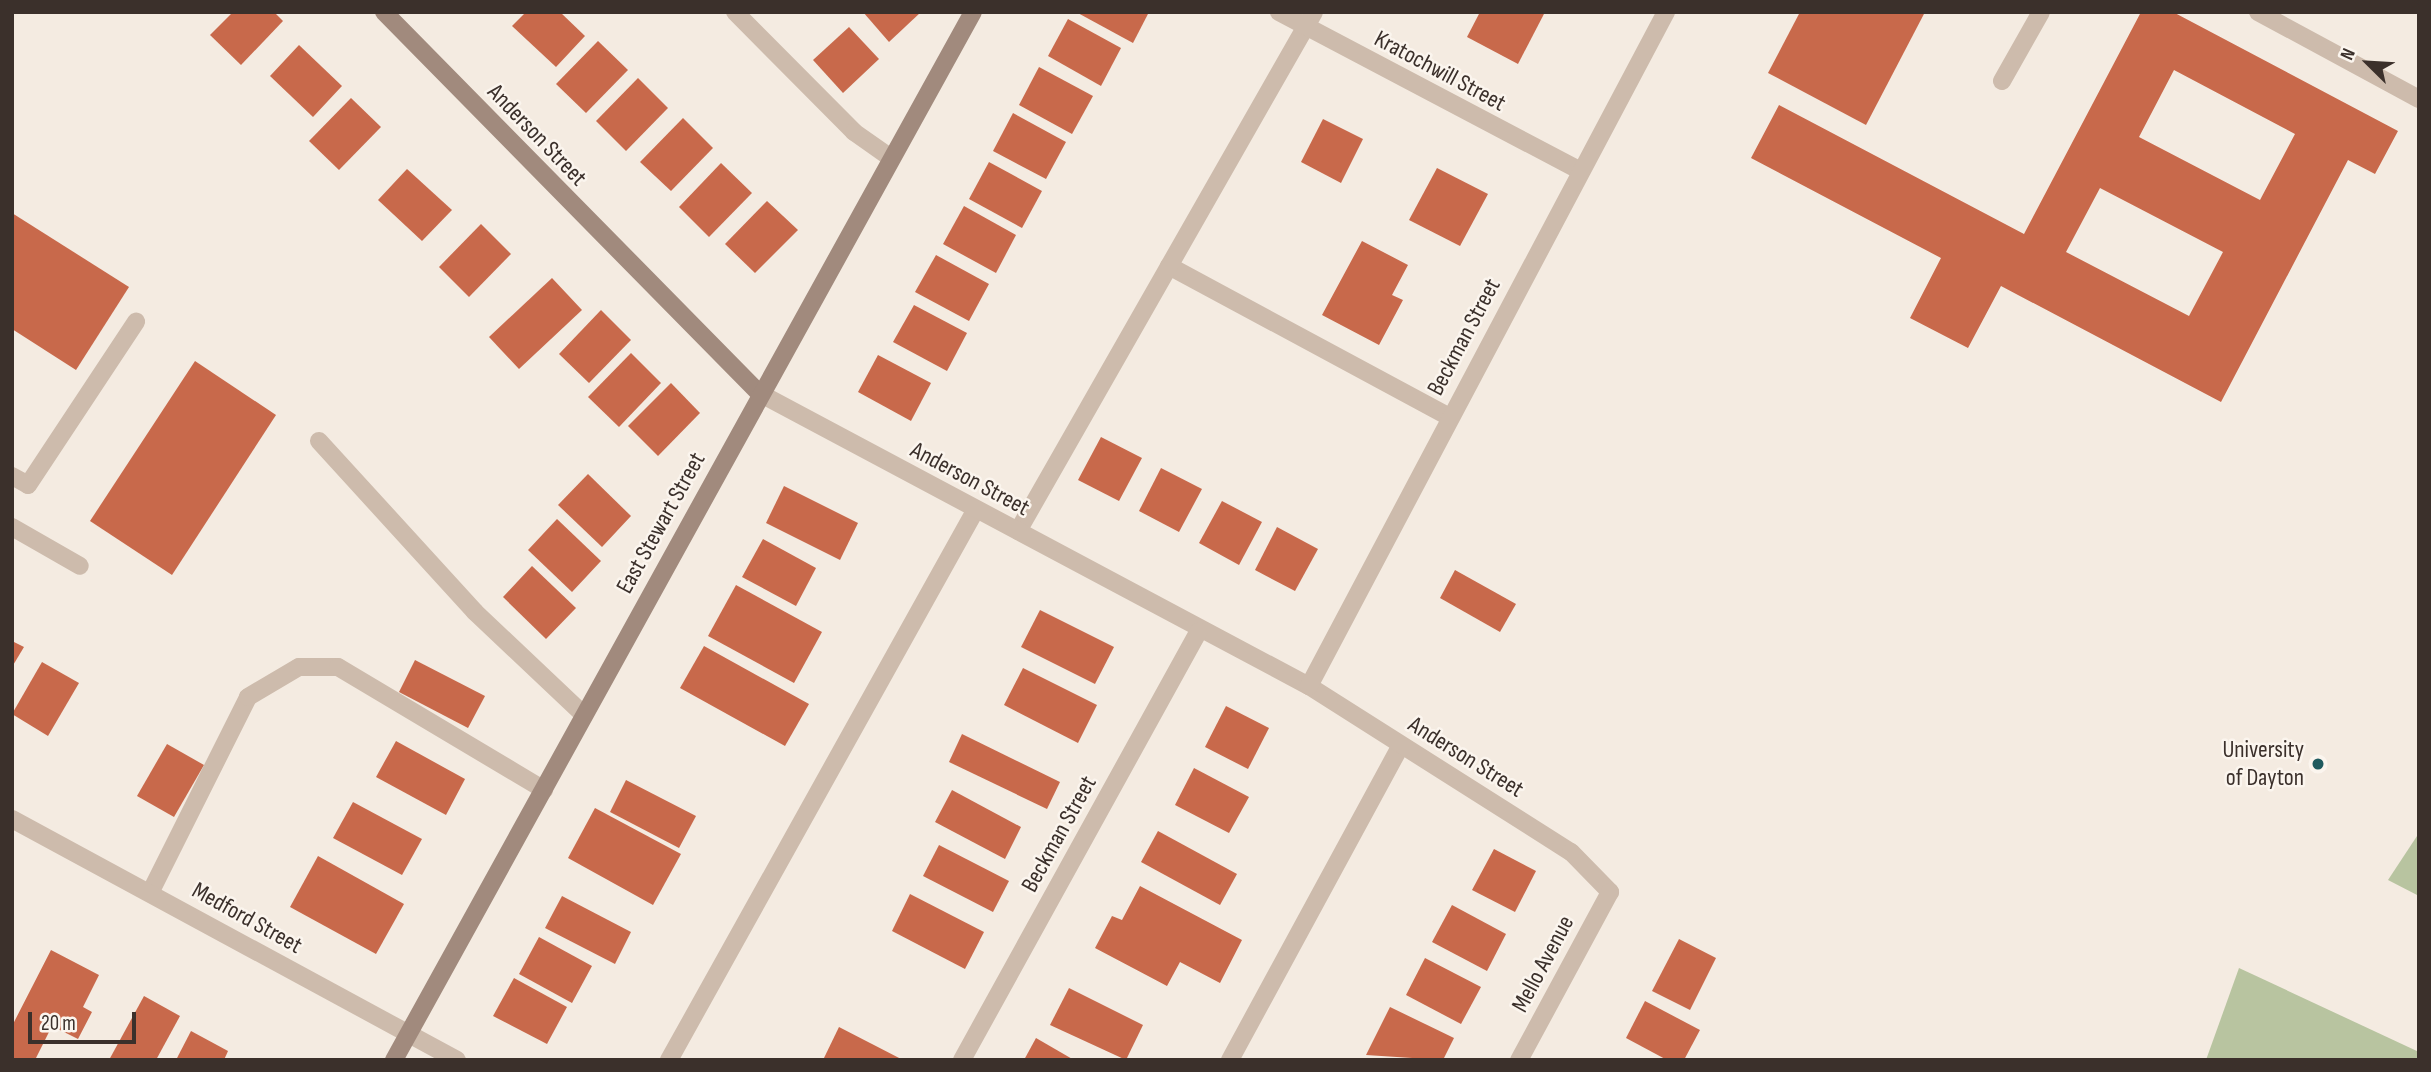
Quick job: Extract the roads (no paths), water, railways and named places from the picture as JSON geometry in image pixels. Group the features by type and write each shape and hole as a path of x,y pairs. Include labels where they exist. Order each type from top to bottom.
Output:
{"main road":[{"name":"Anderson Street","path":"384,12 759,393"},
{"name":"East Stewart Street","path":"394,1060 759,393 973,12"}],"street":[{"path":"735,12 854,132 891,158"},
{"name":"Kratochwill Street","path":"1279,12 1310,19 1580,171"},
{"name":"Beckman Street","path":"1309,686 1666,12"},
{"path":"2002,81 2041,12"},
{"path":"2258,12 2419,99"},
{"path":"1018,531 1310,19"},
{"path":"1169,266 1450,417"},
{"path":"12,476 28,485 136,322"},
{"name":"Anderson Street","path":"759,393 975,511 1018,531 1198,632 1309,686 1570,852 1610,891"},
{"path":"319,442 475,612 584,715"},
{"path":"669,1060 975,511"},
{"path":"12,527 80,566"},
{"name":"Beckman Street","path":"962,1060 1198,632"},
{"path":"150,893 248,696 299,667 338,667 544,790"},
{"path":"1230,1060 1401,745"},
{"name":"Medford Street","path":"12,820 457,1060"},
{"name":"Mello Avenue","path":"1518,1060 1610,891"}],"place":[{"name":"University of Dayton","path":"2318,764"}]}
